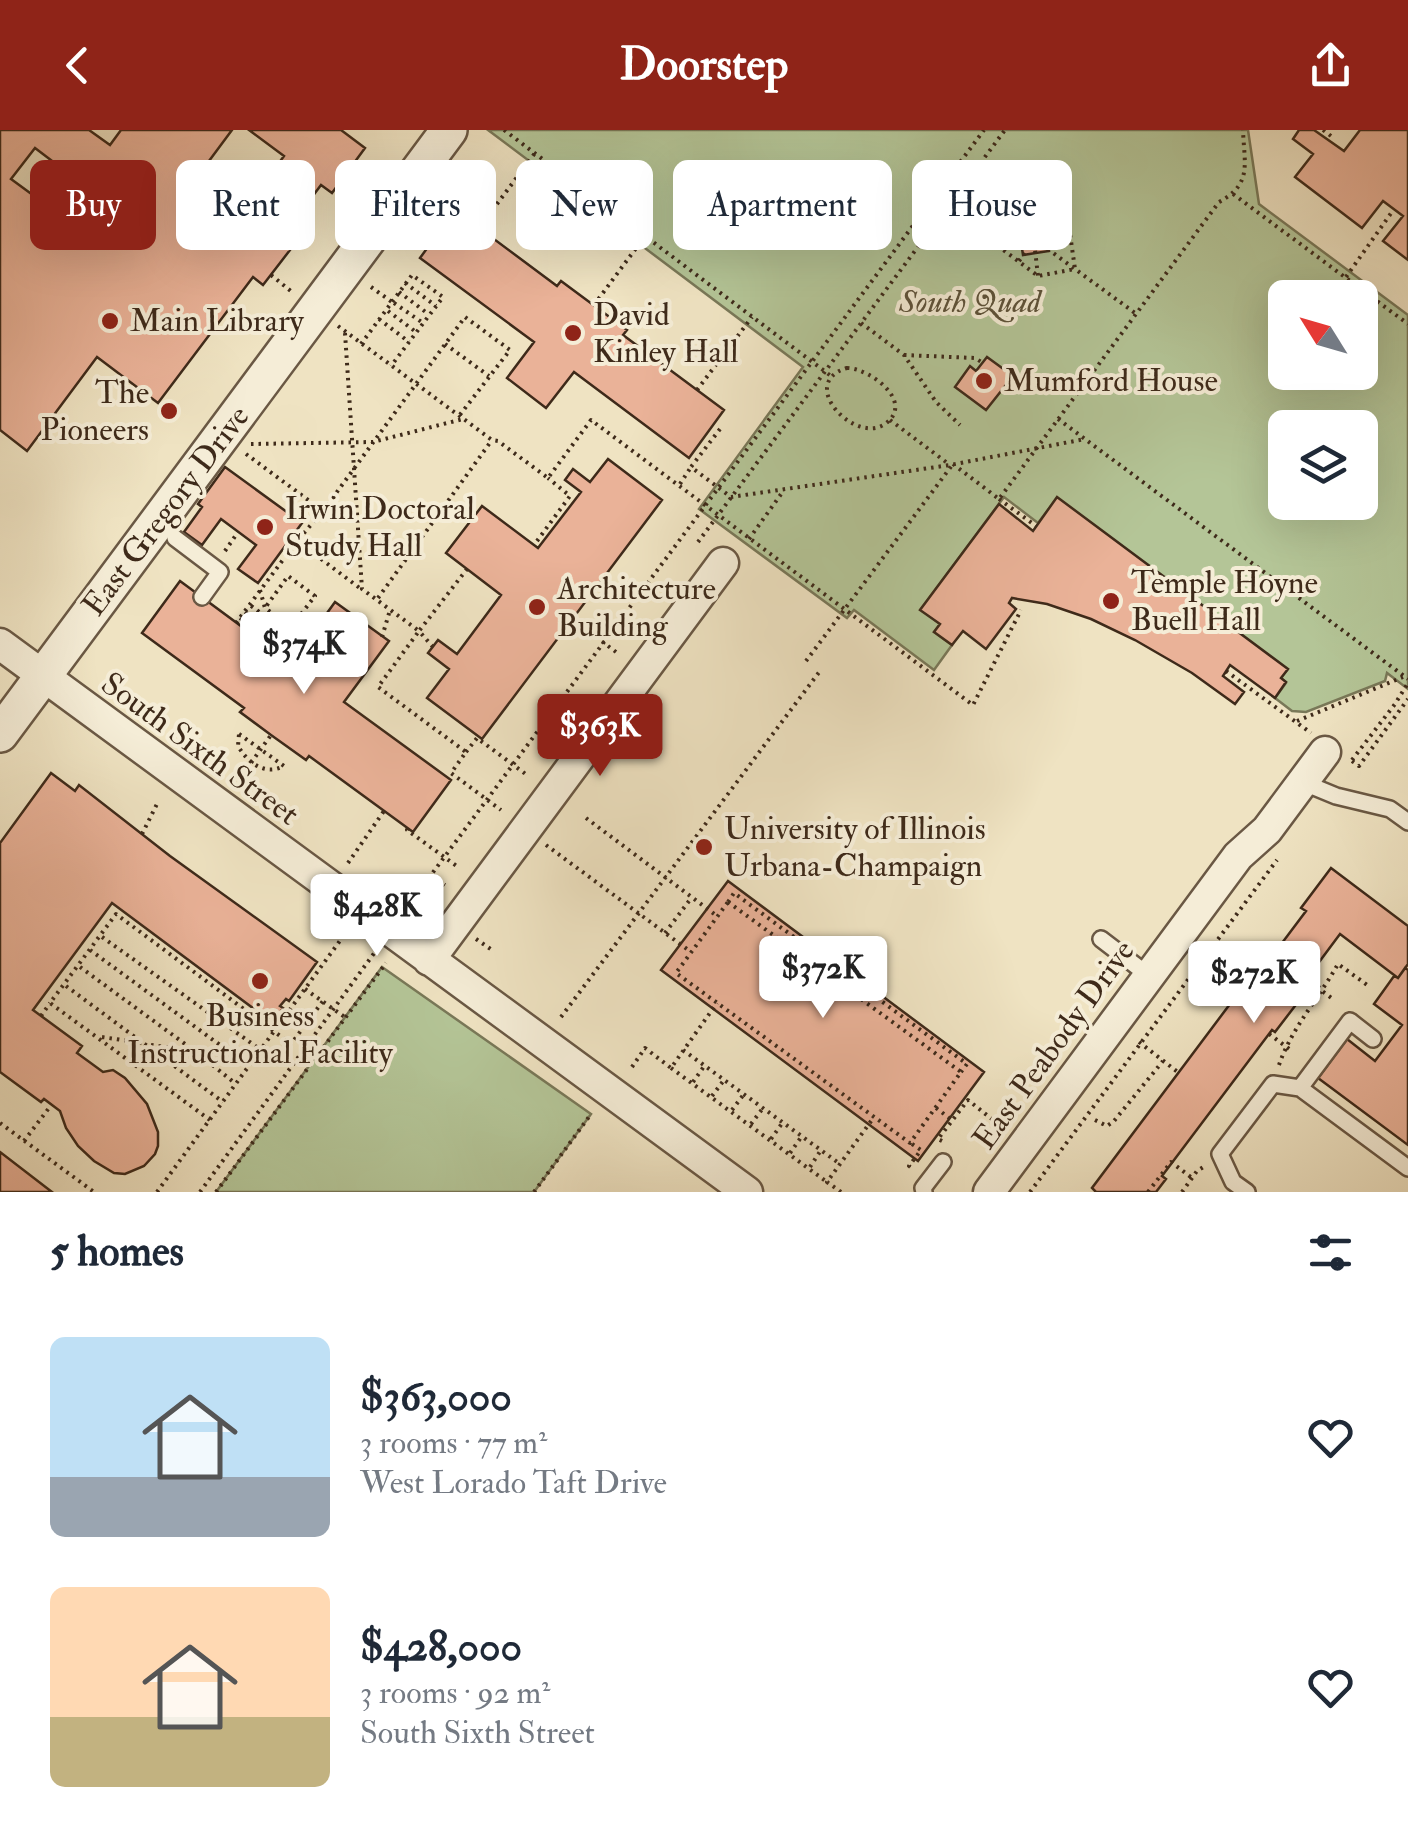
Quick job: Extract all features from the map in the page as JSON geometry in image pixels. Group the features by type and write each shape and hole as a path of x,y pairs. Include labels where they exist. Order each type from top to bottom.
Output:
{"street":[{"name":"East Gregory Drive","path":"0,734 350,286 449,130"},
{"path":"429,960 723,563"},
{"name":"South Sixth Street","path":"0,644 748,1192"},
{"name":"East Peabody Drive","path":"989,1192 1238,856 1314,787 1333,751"}],"lane":[{"path":"175,538 220,572 202,597"},
{"path":"1314,787 1390,809 1408,822"},
{"path":"1101,940 1148,975"},
{"path":"1300,1088 1350,1021 1374,1039"},
{"path":"1235,1189 1220,1154 1273,1084 1300,1088 1408,1168"},
{"path":"924,1192 923,1188 948,1156"}],"path":[{"path":"504,130 543,160"},
{"path":"400,908 431,875 984,130"},
{"path":"983,160 1006,130"},
{"path":"999,499 1219,202 1233,194 1245,178 1243,130"},
{"path":"1323,130 1330,138"},
{"path":"496,206 535,154"},
{"path":"1233,194 1408,324"},
{"path":"1346,277 1394,209"},
{"path":"653,242 831,376"},
{"path":"1072,248 1075,269"},
{"path":"594,305 635,250"},
{"path":"698,542 916,250"},
{"path":"1003,250 1038,276 1075,269"},
{"path":"1018,261 1027,250"},
{"path":"1036,250 1038,276"},
{"path":"1049,250 1136,313"},
{"path":"271,275 292,292"},
{"path":"361,344 412,275 442,297 391,366"},
{"path":"405,284 436,306"},
{"path":"350,286 392,302 423,324"},
{"path":"399,292 429,315"},
{"path":"386,310 416,332"},
{"path":"697,390 752,316"},
{"path":"248,444 373,442 461,417 510,350 465,317 373,442 323,511 238,620 272,642 282,628 250,605"},
{"path":"379,320 409,342"},
{"path":"861,323 904,355 936,402 960,425"},
{"path":"334,324 570,496 537,541"},
{"path":"345,332 362,589"},
{"path":"445,344 490,376"},
{"path":"904,355 975,358 982,363"},
{"path":"847,368 860,370 890,391 895,406 890,420 870,430 854,424 828,399 826,391 831,376 847,368"},
{"path":"548,478 591,420 973,705 1020,610"},
{"path":"890,420 1036,526"},
{"path":"1058,420 1407,679"},
{"path":"679,486 720,429"},
{"path":"691,467 731,497 952,465 1084,439"},
{"path":"376,600 492,440"},
{"path":"242,451 323,511"},
{"path":"806,661 952,465"},
{"path":"749,539 784,490"},
{"path":"297,542 419,632 432,647"},
{"path":"466,752 378,687 467,569"},
{"path":"260,590 265,608 292,627 315,596 288,576 265,608"},
{"path":"382,636 390,610"},
{"path":"245,612 277,635"},
{"path":"258,631 268,618"},
{"path":"572,619 632,664"},
{"path":"1226,670 1333,751 1359,766 1408,699"},
{"path":"561,1017 820,671"},
{"path":"1297,721 1407,679"},
{"path":"1314,787 1333,751 1395,704 1407,679"},
{"path":"239,734 260,750 284,766 266,770 251,762 238,746 239,734"},
{"path":"238,781 272,736"},
{"path":"501,810 451,774 466,752 477,738 527,774"},
{"path":"142,834 157,804"},
{"path":"348,862 384,811"},
{"path":"586,818 718,916"},
{"path":"408,828 458,867"},
{"path":"556,852 691,952"},
{"path":"1030,1192 1280,856"},
{"path":"431,875 444,885"},
{"path":"412,893 441,915"},
{"path":"734,893 967,1064 910,1143 676,973 728,902 734,893"},
{"path":"665,933 693,897"},
{"path":"728,902 961,1072"},
{"path":"41,1016 116,914 291,1044 324,1001"},
{"path":"468,933 492,950"},
{"path":"100,936 261,1050"},
{"path":"157,1192 342,938"},
{"path":"90,950 235,1056 247,1069"},
{"path":"200,1192 376,951"},
{"path":"216,1192 388,959"},
{"path":"1273,1084 1286,1044 1338,964 1370,987"},
{"path":"78,966 236,1084"},
{"path":"1310,974 1333,1000"},
{"path":"64,985 222,1102"},
{"path":"304,989 346,1018"},
{"path":"50,1003 210,1120"},
{"path":"670,1068 717,1003"},
{"path":"1269,1034 1292,1051"},
{"path":"1129,1035 1178,1073"},
{"path":"97,1036 235,1056"},
{"path":"632,1067 645,1048 840,1192"},
{"path":"683,1050 840,1164"},
{"path":"1095,1120 1107,1126 1114,1121 1163,1061"},
{"path":"692,1083 705,1066"},
{"path":"711,1098 724,1080"},
{"path":"731,1112 744,1094"},
{"path":"948,1156 938,1138 968,1100 998,1124"},
{"path":"24,1140 52,1104"},
{"path":"936,1107 952,1120"},
{"path":"750,1126 763,1108"},
{"path":"534,1192 591,1114"},
{"path":"827,1182 874,1117"},
{"path":"770,1140 782,1122"},
{"path":"0,1123 94,1192"},
{"path":"789,1154 802,1136"},
{"path":"808,1168 822,1150"},
{"path":"1148,1192 1171,1162 1192,1178"},
{"path":"1182,1192 1197,1172"}],"green space":[{"name":"South Quad","path":"488,130 1248,130 1259,204 1361,280 1268,280 1268,390 1378,390 1378,293 1408,315 1408,689 1387,673 1385,681 1306,712 1292,711 1275,698 1286,683 1281,678 1287,670 1057,498 1038,523 1004,497 921,609 940,624 934,632 952,645 934,670 854,610 847,618 699,509 803,367 647,250 653,250 653,160 528,160"},
{"path":"382,967 591,1114 534,1192 216,1192"}],"building":[{"name":"Main Library","path":"0,130 89,130 110,145 121,130 232,130 210,160 176,160 176,250 290,250 263,285 253,277 158,403 97,357 27,451 0,430"},
{"name":"Main Library","path":"249,130 341,130 365,148 356,160 335,160 332,193 321,185 315,193 315,160 281,160 284,156"},
{"path":"1299,130 1314,130 1344,151 1360,130 1408,130 1408,260 1383,241 1403,216 1383,201 1362,228 1295,177 1313,154 1293,139"},
{"name":"David Kinley Hall","path":"496,241 557,286 561,281 627,330 623,335 724,410 689,458 574,372 546,408 507,378 534,342 420,258 426,250 496,250"},
{"path":"1022,250 1049,250 1049,251 1023,255"},
{"name":"Mumford House","path":"987,357 1013,376 986,410 955,387 970,366 976,371"},
{"name":"Architecture Building","path":"608,459 662,500 482,739 427,698 449,669 428,653 438,640 457,654 501,595 446,553 482,506 538,548 581,492 565,480 573,469 590,482"},
{"name":"Irwin Doctoral Study Hall","path":"225,467 302,523 258,583 238,569 256,545 221,519 202,545 184,532 202,507 198,504"},
{"name":"Temple Hoyne Buell Hall","path":"1057,497 1288,669 1281,678 1286,682 1275,698 1230,665 1223,676 1244,692 1235,704 1135,640 1047,604 1012,598 1009,603 1016,609 986,649 963,631 952,645 934,632 940,624 920,610 999,504 1033,531"},
{"path":"180,581 291,663 335,602 389,641 344,702 451,780 413,832 309,756 306,760 271,735 240,712 244,708 142,633"},
{"name":"Business Instructional Facility","path":"51,773 75,791 79,785 317,962 289,1001 286,999 280,1006 283,1008 273,1023 112,903 33,1010 82,1046 77,1053 103,1072 113,1070 125,1078 147,1104 158,1132 158,1146 144,1166 125,1174 114,1173 94,1161 78,1146 60,1111 0,1072 0,843"},
{"path":"1331,868 1408,926 1408,964 1398,978 1340,934 1302,985 1308,989 1275,1032 1272,1030 1162,1176 1166,1179 1156,1192 1096,1192 1092,1188 1263,960 1267,963 1306,911 1301,908"},
{"path":"728,881 984,1072 918,1161 661,970"},
{"path":"1405,968 1408,1145 1318,1078 1347,1039 1375,1061 1402,1025 1374,1004 1394,976 1398,978"},
{"path":"0,1152 52,1192 0,1192"}],"place":[{"name":"Main Library","path":"110,321"},
{"name":"David Kinley Hall","path":"573,333"},
{"name":"Mumford House","path":"984,381"},
{"name":"The Pioneers","path":"169,411"},
{"name":"Irwin Doctoral Study Hall","path":"265,527"},
{"name":"Temple Hoyne Buell Hall","path":"1111,601"},
{"name":"Architecture Building","path":"537,607"},
{"name":"University of Illinois Urbana-Champaign","path":"704,847"},
{"name":"Business Instructional Facility","path":"260,981"}]}
